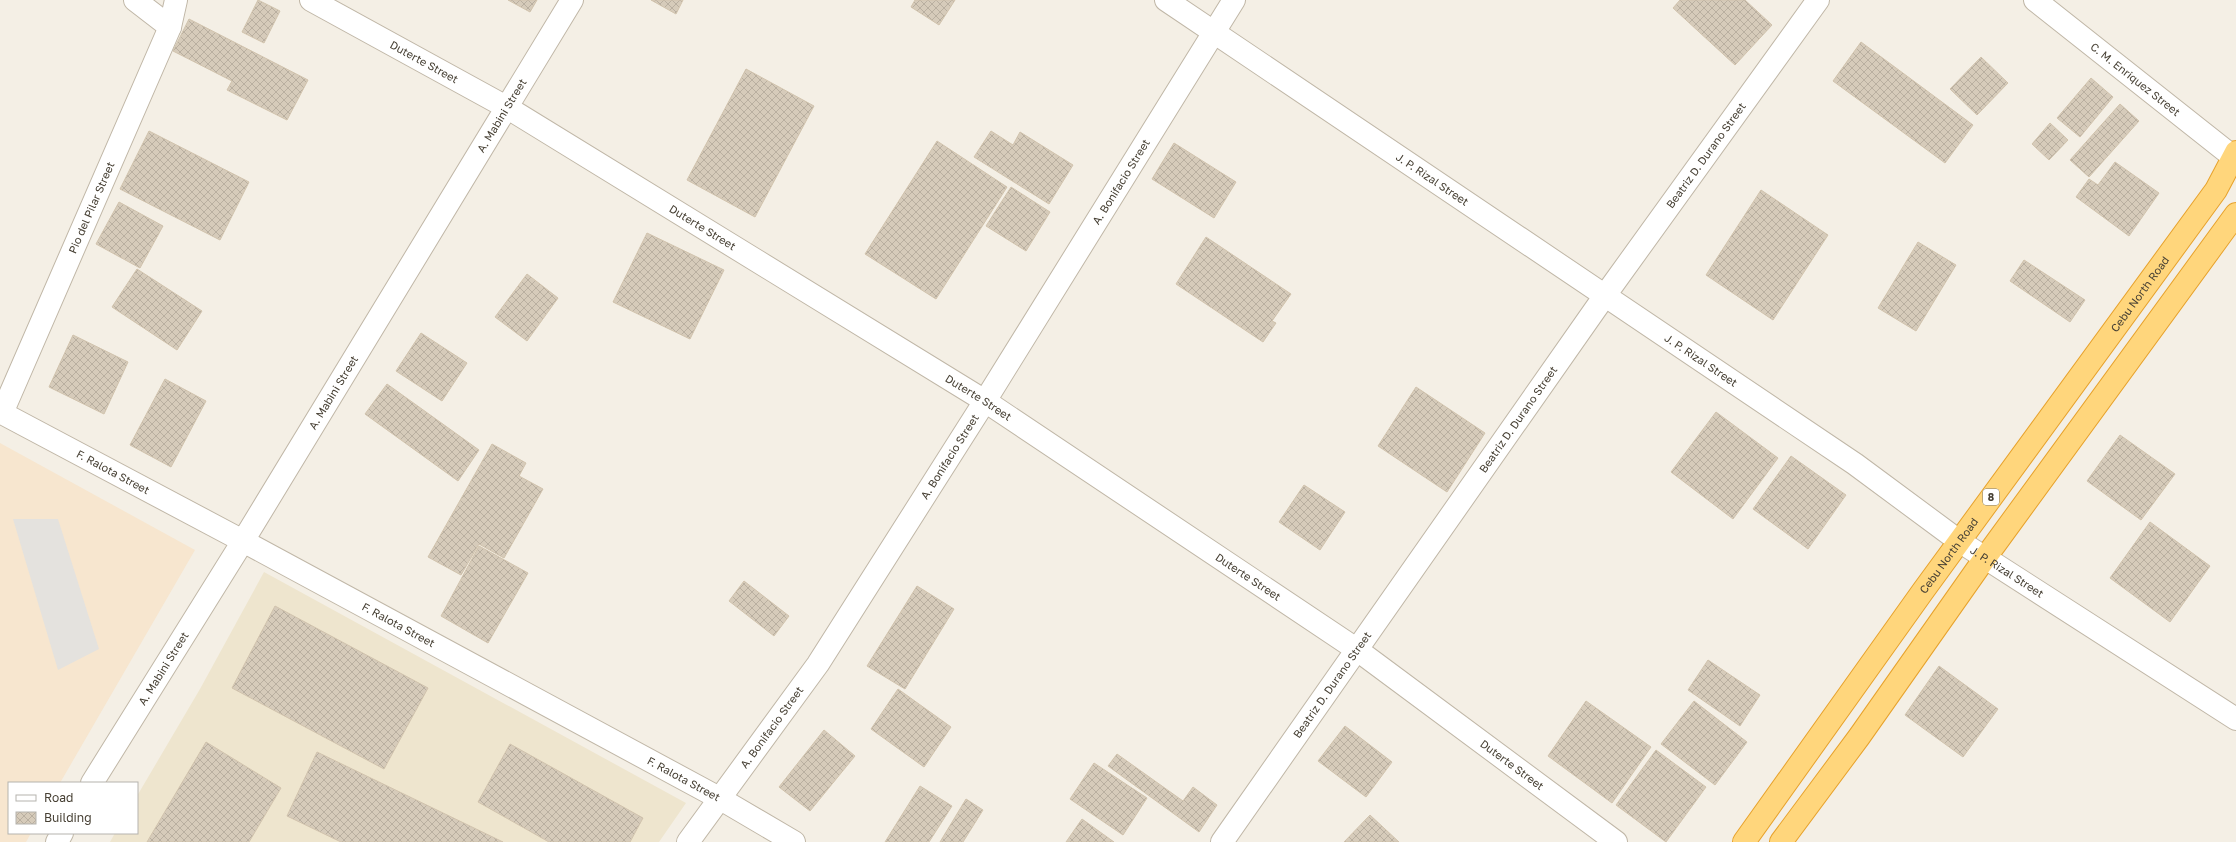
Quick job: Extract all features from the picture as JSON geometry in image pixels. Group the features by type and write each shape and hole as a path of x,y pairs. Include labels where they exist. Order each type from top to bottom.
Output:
{"highway":[{"name":"Cebu North Road","path":"1744,842 1959,541 2216,190 2235,156"},
{"path":"1781,842 1860,737 1985,558 2236,214"}],"street":[{"path":"135,0 170,27"},
{"name":"Pio del Pilar Street","path":"1,412 170,27 176,0"},
{"name":"Duterte Street","path":"311,0 508,108 985,401 1356,649 1616,842"},
{"name":"A. Mabini Street","path":"93,782 243,541 508,108 572,0"},
{"name":"J. P. Rizal Street","path":"1166,0 1606,294 1855,464 1959,541 2236,719"},
{"name":"A. Bonifacio Street","path":"688,842 818,664 985,401 1234,0"},
{"name":"Beatriz D. Durano Street","path":"1222,842 1606,294 1818,0"},
{"name":"C. M. Enriquez Street","path":"2035,0 2235,156"},
{"name":"F. Ralota Street","path":"1,412 719,798 794,842"}],"shaded area":[{"path":"0,443 195,550 61,782 8,782 8,834 30,834 26,842 0,842"},
{"path":"13,519 58,519 99,649 58,670"},
{"path":"264,572 686,803 659,842 110,842 114,834 138,834 138,794 200,689"}],"building":[{"path":"258,0 280,11 264,43 242,32"},
{"path":"508,0 537,0 530,12"},
{"path":"651,0 683,0 676,14"},
{"path":"915,0 955,0 939,25 911,7"},
{"path":"1680,0 1745,0 1772,25 1735,65 1673,8"},
{"path":"189,19 308,80 287,120 227,90 232,81 173,51"},
{"path":"1861,42 1973,125 1945,163 1833,81"},
{"path":"1981,57 2008,83 1977,115 1950,89"},
{"path":"746,69 814,106 755,217 687,180"},
{"path":"2091,78 2113,97 2080,137 2057,118"},
{"path":"2120,104 2139,121 2089,177 2070,160"},
{"path":"2050,123 2068,140 2049,160 2032,144"},
{"path":"149,131 249,182 220,240 120,189"},
{"path":"991,131 1013,145 1020,132 1073,165 1049,204 974,157"},
{"path":"937,141 1007,187 936,299 865,254"},
{"path":"1174,143 1236,182 1214,218 1152,179"},
{"path":"2115,162 2159,193 2129,236 2076,197 2089,179 2098,185"},
{"path":"1011,187 1050,212 1026,251 986,226"},
{"path":"1761,190 1828,235 1773,320 1706,275"},
{"path":"119,202 163,226 140,268 96,244"},
{"path":"647,233 724,270 690,339 613,302"},
{"path":"1206,237 1291,294 1272,321 1276,323 1263,342 1176,284"},
{"path":"1918,242 1956,265 1916,331 1878,308"},
{"path":"2024,260 2085,300 2070,322 2010,281"},
{"path":"137,269 202,311 177,350 112,307"},
{"path":"527,274 558,298 527,341 495,317"},
{"path":"421,333 467,363 442,401 396,371"},
{"path":"73,335 128,362 104,414 49,387"},
{"path":"165,379 206,401 171,467 130,445"},
{"path":"387,384 479,450 458,481 365,414"},
{"path":"1416,387 1485,433 1447,492 1378,446"},
{"path":"1716,412 1778,458 1733,519 1671,472"},
{"path":"2120,435 2175,474 2141,520 2087,481"},
{"path":"492,444 526,463 519,476 543,489 504,558 479,544 461,575 428,557"},
{"path":"1791,456 1846,495 1808,549 1753,509"},
{"path":"1304,485 1345,512 1320,550 1279,522"},
{"path":"2150,522 2210,566 2170,622 2110,578"},
{"path":"479,546 528,573 488,643 441,616"},
{"path":"744,581 789,616 774,636 729,601"},
{"path":"917,586 954,609 905,689 867,666"},
{"path":"275,606 428,688 384,769 232,688"},
{"path":"1708,660 1760,695 1740,726 1688,690"},
{"path":"1939,666 1998,709 1963,757 1905,715"},
{"path":"898,689 951,727 924,767 871,729"},
{"path":"1586,701 1651,747 1612,803 1548,756"},
{"path":"1694,701 1747,742 1715,785 1661,744"},
{"path":"1345,726 1392,762 1366,797 1318,761"},
{"path":"824,730 855,756 810,811 779,787"},
{"path":"206,742 281,788 249,842 147,842"},
{"path":"510,744 643,818 630,842 549,842 478,802"},
{"path":"1656,750 1706,787 1666,842 1616,805"},
{"path":"317,752 503,842 341,842 287,816"},
{"path":"1117,754 1183,801 1193,787 1217,805 1199,832 1108,766"},
{"path":"1094,763 1147,798 1123,835 1070,799"},
{"path":"920,786 952,806 929,842 885,842"},
{"path":"966,799 983,810 963,842 940,842"},
{"path":"1370,815 1399,842 1344,842"},
{"path":"1082,819 1114,842 1066,842"}]}
